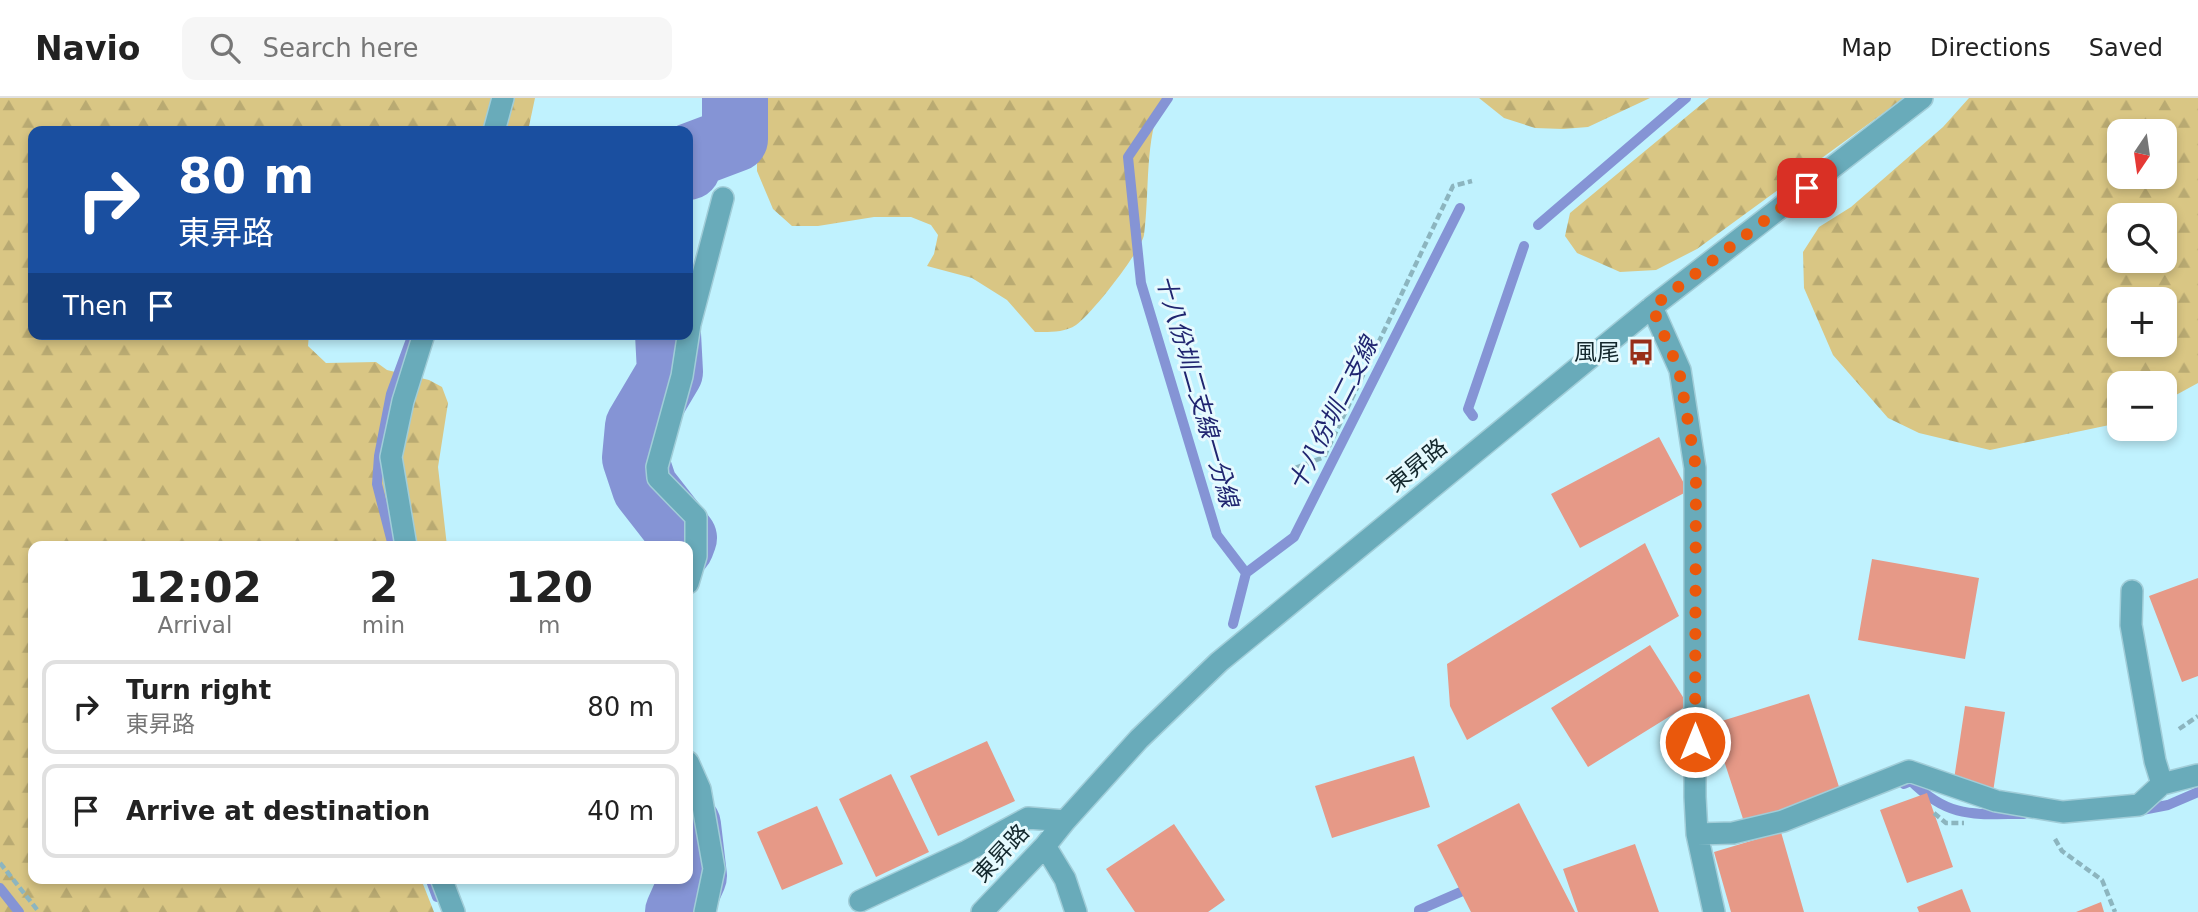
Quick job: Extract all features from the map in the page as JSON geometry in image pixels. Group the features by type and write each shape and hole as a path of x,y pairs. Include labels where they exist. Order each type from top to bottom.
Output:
{"street":[{"path":"495,126 503,98"},
{"name":"東昇路","path":"982,912 1045,846 1139,739 1219,662 1652,307 1922,98"},
{"path":"693,313 723,198"},
{"path":"1652,307 1679,370 1696,468 1695,797 1697,834 1714,912"},
{"path":"405,541 391,457 403,401 422,340"},
{"path":"688,340 682,376 657,467 658,478 696,517 696,556 693,566"},
{"path":"2132,591 2131,625 2155,761 2162,784"},
{"path":"1697,834 1733,833 1783,821 1909,771 1996,801 2063,812 2139,805 2162,784 2198,775"},
{"path":"693,773 700,789 714,869 705,912"},
{"path":"860,901 967,851 1028,818 1065,821"},
{"path":"1045,846 1065,879 1076,912"},
{"path":"443,884 454,912"}],"path":[{"path":"1295,468 1324,457 1453,186 1472,181"},
{"path":"2052,833 2062,851 2102,880 2115,912"},
{"path":"0,863 39,912"}],"green space":[{"path":"0,98 535,98 529,126 28,126 28,340 308,340 308,346 326,363 376,362 387,370 429,380 442,387 448,403 438,467 446,541 28,541 28,884 423,884 434,912 0,912"},
{"path":"760,98 1163,98 1150,148 1144,235 1125,268 1083,319 1076,325 1056,332 1035,332 1007,300 972,278 927,266 934,254 938,235 931,225 911,217 874,217 818,226 792,226 773,209 757,171"},
{"path":"1479,98 1650,98 1588,127 1563,129 1535,128 1504,118"},
{"path":"1709,98 1904,98 1697,249 1656,270 1620,272 1577,253 1565,236 1570,213"},
{"path":"1969,98 2198,98 2198,383 2177,394 2177,371 2107,371 2107,426 1990,450 1919,433 1888,418 1833,355 1804,288 1803,252 1819,227 1851,207 1943,127"}],"building":[{"path":"1659,437 1688,491 1580,548 1551,494"},
{"path":"1645,543 1679,616 1467,740 1450,706 1447,664"},
{"path":"1872,559 1979,578 1965,659 1858,640"},
{"path":"2198,578 2198,676 2182,682 2149,596"},
{"path":"1650,645 1688,705 1588,767 1551,708"},
{"path":"1809,694 1841,793 1745,825 1712,724"},
{"path":"1965,706 2005,712 1993,792 1953,786"},
{"path":"987,741 1015,801 938,836 910,776"},
{"path":"1414,756 1430,807 1332,838 1315,786"},
{"path":"891,774 929,852 876,877 839,799"},
{"path":"1927,793 1953,867 1907,883 1880,810"},
{"path":"1519,803 1575,912 1471,912 1437,845"},
{"path":"817,806 843,864 782,890 757,832"},
{"path":"1174,824 1225,900 1208,912 1135,912 1106,869"},
{"path":"1781,832 1804,912 1731,912 1714,852"},
{"path":"1635,844 1659,912 1578,912 1563,869"},
{"path":"1962,889 1971,912 1919,912 1917,907"},
{"path":"2101,902 2104,912 2076,912"}],"waterway":[{"path":"693,155 735,139 735,98"},
{"name":"十八份圳二支線一分線","path":"1168,98 1128,157 1141,283 1217,535 1246,573"},
{"path":"1538,225 1686,98"},
{"name":"十八份圳二支線","path":"1233,624 1246,573 1294,537 1460,208"},
{"path":"1473,416 1468,409 1524,246"},
{"path":"392,541 377,484 379,456 391,394 411,340"},
{"path":"668,340 670,372 638,426 635,458 645,488 684,538 683,541"},
{"path":"1904,784 1911,781 1938,802 1963,812 2024,814"},
{"path":"2137,811 2168,805 2198,792"},
{"path":"693,868 693,878"},
{"path":"432,884 437,897"},
{"path":"678,912 690,884"},
{"path":"1419,912 1472,887"},
{"path":"0,888 19,912"}],"place":[{"name":"風尾","path":"1641,352"}],"route":[{"path":"1695,742 1696,468 1679,370 1652,307 1807,188"}]}
